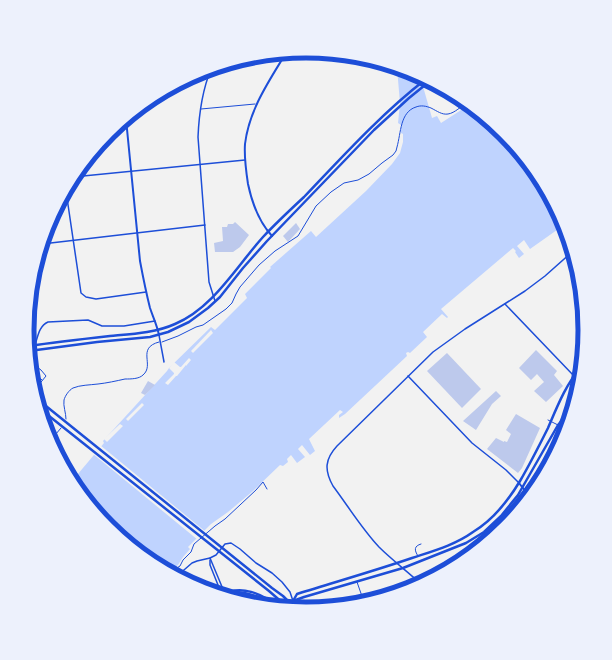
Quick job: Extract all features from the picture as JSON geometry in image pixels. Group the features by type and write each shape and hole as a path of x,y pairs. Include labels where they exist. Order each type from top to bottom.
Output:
{"main road":[{"path":"35,350 159,335 189,322 215,301 272,236 407,94 420,84"},
{"path":"35,345 135,334 158,330 184,320 213,296 245,257 335,163 424,85"},
{"path":"293,601 296,594 418,556 457,542 474,532 497,512 519,483 539,446 549,420 574,376"},
{"path":"44,405 288,601"},
{"path":"47,415 280,601"},
{"path":"293,601 403,568 466,543 484,532 501,516 518,495 558,425 563,419"},
{"path":"231,591 246,590 263,596 268,600"},
{"path":"235,593 250,594 260,598"}],"street":[{"path":"272,236 262,224 251,197 245,160 246,139 256,104 282,59"},
{"path":"208,76 200,109 198,137 209,282 215,301"},
{"path":"200,109 256,104"},
{"path":"124,128 127,128 140,261 150,308 158,330 164,362"},
{"path":"82,176 245,160"},
{"path":"67,200 80,290 83,295 96,299 146,292"},
{"path":"48,243 205,225"},
{"path":"415,579 378,546 333,486 329,479 327,466 330,455 337,446 433,352 465,329 525,291 568,256"},
{"path":"505,304 574,376"},
{"path":"35,345 43,324 48,322 88,320 102,326 124,326 155,321"},
{"path":"36,366 46,376 39,384"},
{"path":"38,376 43,380"},
{"path":"408,376 472,443 506,470 526,491"},
{"path":"549,420 558,425"},
{"path":"175,569 180,566 183,560 191,552 196,542 225,519 263,482 267,489"},
{"path":"182,572 192,563 216,555 226,544 231,543 256,563 272,572 290,592 293,601"},
{"path":"418,556 415,549 421,544"},
{"path":"210,558 210,565 219,588"},
{"path":"210,558 223,589"},
{"path":"357,581 362,596"}],"path":[{"path":"66,421 64,400 72,389 139,377 147,370 146,353 152,345 178,336 206,323 232,303 240,287 259,265 274,251 298,236 316,206 331,192 344,183 358,180 369,174 395,152 403,119 410,110 418,106 426,106 448,114 461,107"},
{"path":"55,435 62,428"}],"water":[{"path":"398,74 422,84 432,118 437,116 441,123 464,108 472,114 511,151 522,164 542,194 558,229 530,249 524,240 517,246 524,254 519,258 513,248 441,309 448,317 447,318 442,314 423,332 427,337 410,353 406,353 407,356 345,414 339,418 339,415 343,412 340,410 309,439 315,451 310,455 302,445 298,449 305,457 297,463 291,455 287,459 288,462 283,466 280,465 253,491 211,524 188,547 190,549 174,568 140,546 127,535 101,509 76,476 104,443 103,441 169,368 211,327 215,330 247,298 245,294 271,268 270,267 311,231 316,237 366,191 392,164 400,153 403,142 401,125 398,123 400,103"}],"pier":[{"path":"211,330 213,333 193,353 191,351"},
{"path":"189,358 191,360 177,376 168,385 165,383 174,374 169,368 174,362 181,367"},
{"path":"142,403 144,405 128,421 126,419"},
{"path":"120,424 123,426 107,442 104,439"},
{"path":"100,445 206,532 198,540 93,454"}],"building":[{"path":"235,222 249,235 240,247 233,252 215,252 214,243 223,241 222,227 227,227 228,224 233,224"},
{"path":"296,223 300,229 288,242 283,236"},
{"path":"536,350 557,371 554,375 563,386 546,402 534,391 544,382 537,374 531,380 519,368"},
{"path":"447,353 481,389 462,408 427,371"},
{"path":"148,381 155,385 145,395 141,393"},
{"path":"496,391 501,396 492,404 476,430 463,421"},
{"path":"516,414 540,428 522,468 518,473 487,449 496,438 507,442 511,434 506,430"}]}
